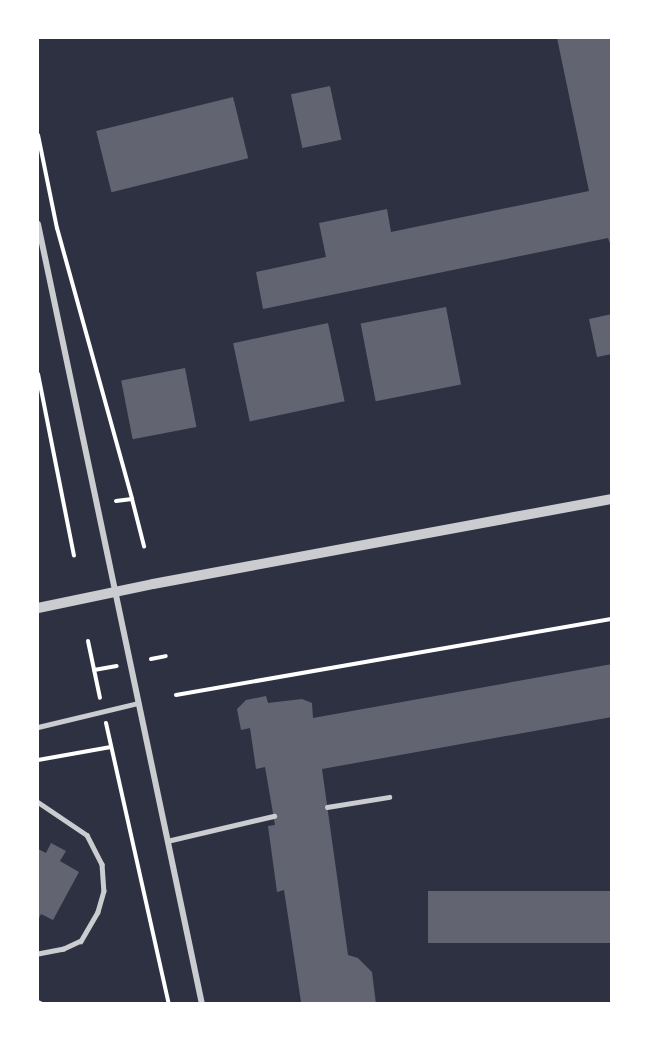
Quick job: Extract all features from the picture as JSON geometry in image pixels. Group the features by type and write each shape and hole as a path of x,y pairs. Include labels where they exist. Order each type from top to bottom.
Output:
{"street":[{"path":"38,224 202,1004"},
{"path":"38,608 115,591 612,499"}],"lane":[{"path":"38,727 138,703"},
{"path":"327,807 389,797"},
{"path":"38,802 87,835 102,864 104,891 98,912 81,941 64,949 38,954"},
{"path":"167,841 274,816"}],"path":[{"path":"38,135 57,228 144,546"},
{"path":"38,374 74,555"},
{"path":"116,501 132,499"},
{"path":"176,696 612,619"},
{"path":"88,641 169,1004"},
{"path":"151,659 166,656"},
{"path":"94,670 117,666"},
{"path":"38,760 111,747"}],"building":[{"path":"557,38 612,38 612,249 608,238 263,309 256,272 326,257 319,223 387,209 391,232 589,191"},
{"path":"330,86 341,140 302,148 291,94"},
{"path":"233,97 248,158 111,192 96,131"},
{"path":"446,307 461,385 376,401 361,324"},
{"path":"612,314 612,354 597,357 589,319"},
{"path":"328,323 345,401 250,421 233,343"},
{"path":"185,368 196,427 133,439 121,380"},
{"path":"612,664 612,717 322,769 348,955 358,958 372,972 376,1004 301,1002 284,890 277,892 268,826 275,825 265,767 256,769 250,728 241,730 237,709 246,700 266,696 268,703 302,699 312,703 313,718"},
{"path":"51,843 66,851 60,861 79,872 53,920 41,914 38,920 38,849 46,853"},
{"path":"428,891 612,891 612,943 428,943"}]}
